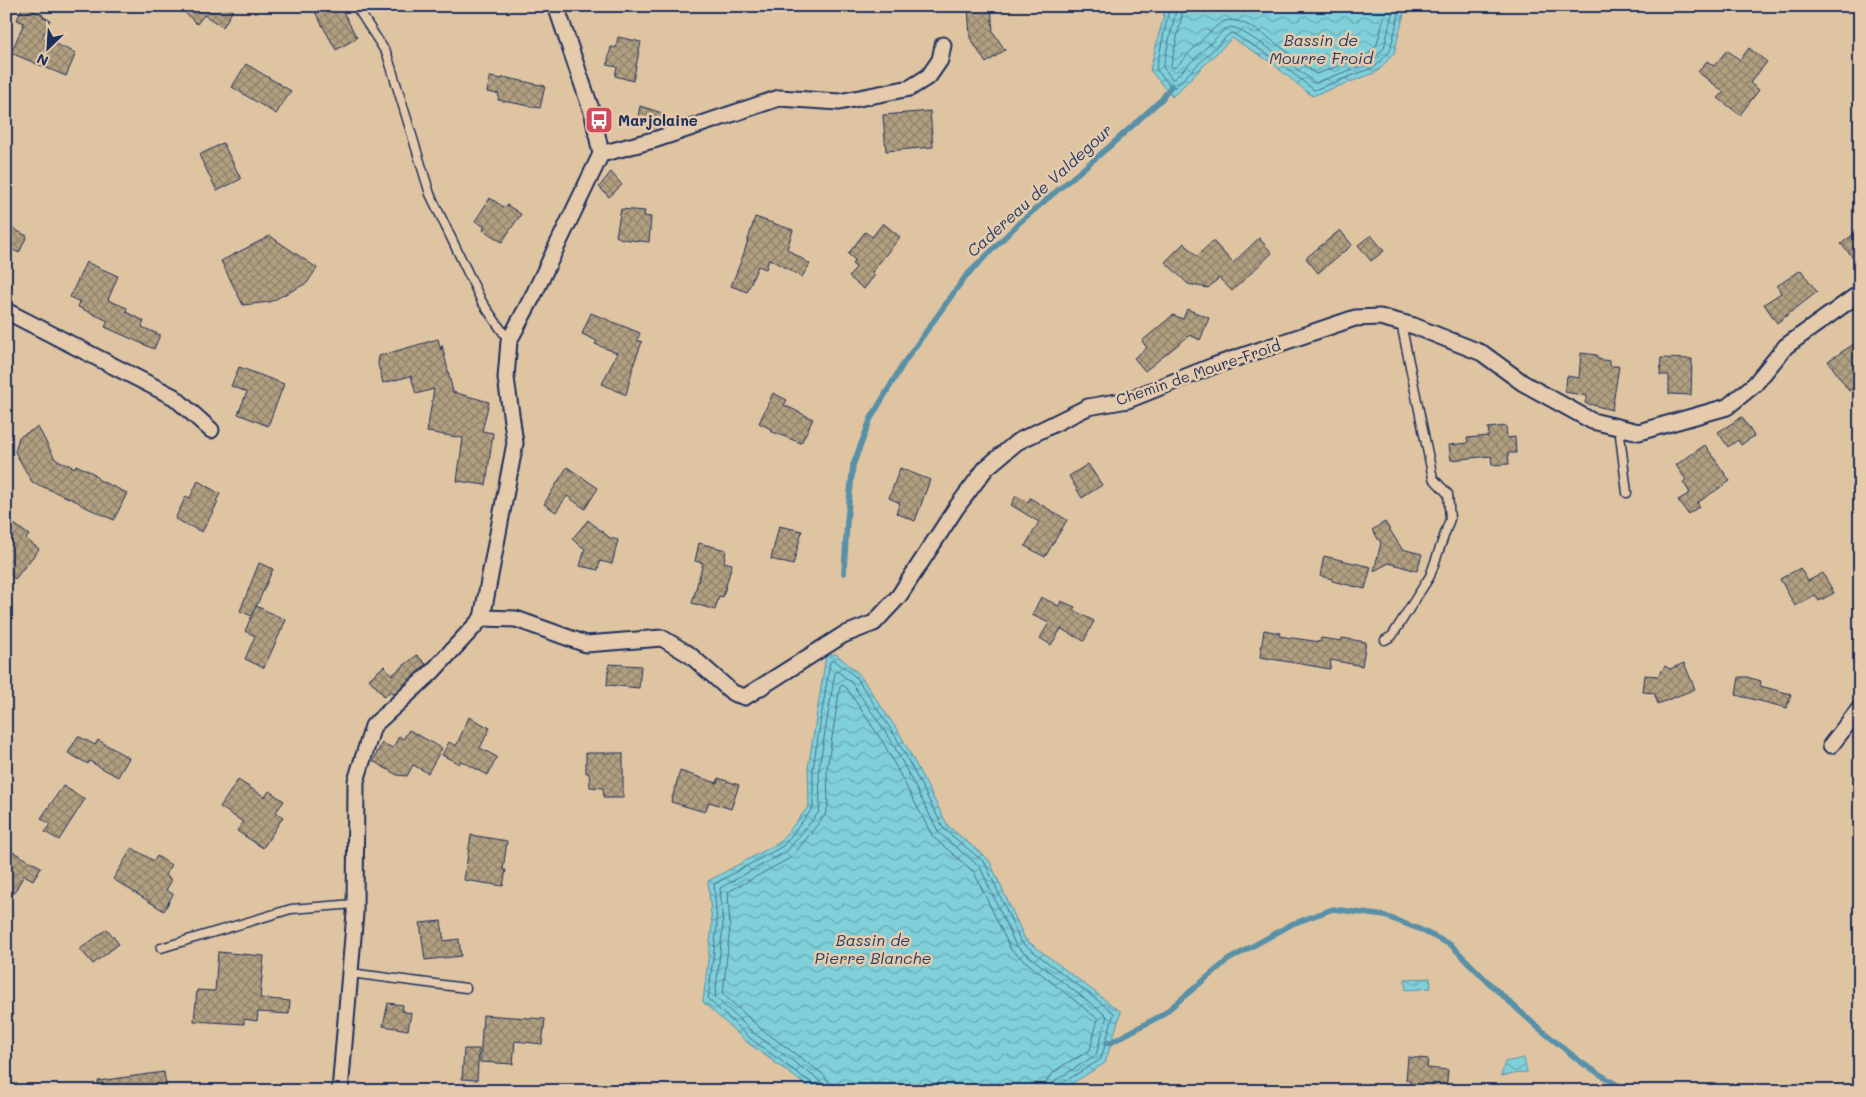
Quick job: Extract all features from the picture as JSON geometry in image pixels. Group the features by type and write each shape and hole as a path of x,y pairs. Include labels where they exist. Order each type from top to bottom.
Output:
{"street":[{"path":"340,1091 355,904 356,781 374,726 432,672 482,618 515,444 506,378 509,341 534,294 601,154 593,115 556,6"},
{"path":"601,154 657,139 779,98 839,102 910,88 929,76 940,60 944,45"},
{"name":"Chemin de Moure-Froid","path":"482,618 516,619 586,644 662,638 690,655 733,693 746,697 843,635 874,623 899,596 956,508 986,468 1017,442 1088,407 1128,400 1212,366 1355,318 1380,317 1414,326 1482,353 1523,383 1592,421 1639,432 1727,407 1756,384 1786,346 1860,293"},
{"path":"6,311 174,397 211,430"},
{"path":"1831,745 1860,708"}],"lane":[{"path":"356,6 387,54 430,194 482,302 509,341"},
{"path":"1385,640 1392,636 1430,576 1450,519 1448,494 1433,478 1401,323"},
{"path":"1619,427 1627,493"},
{"path":"161,948 290,909 355,904"},
{"path":"350,973 466,988"}],"water":[{"name":"Bassin de Mourre Froid","path":"1166,6 1406,6 1394,53 1377,72 1312,96 1269,61 1232,38 1172,97 1150,70"},
{"name":"Bassin de Pierre Blanche","path":"836,654 859,674 900,734 948,826 989,860 1025,939 1121,1012 1105,1063 1060,1091 814,1091 748,1043 703,1002 712,925 708,881 780,842 809,806 808,768 826,656"},
{"path":"1430,978 1431,988 1406,990 1405,979"},
{"path":"1524,1058 1527,1072 1501,1076 1505,1062"}],"building":[{"path":"23,6 50,20 42,38 76,53 66,76 11,53 24,23 17,20"},
{"path":"178,6 221,6 233,10 223,27 204,15 197,24"},
{"path":"327,6 340,6 357,38 336,50 315,12"},
{"path":"968,6 991,6 993,32 1005,50 986,63 970,38"},
{"path":"618,37 641,42 633,81 615,76 617,67 607,65 611,47 616,48"},
{"path":"1749,48 1767,62 1750,83 1759,90 1740,115 1718,98 1724,92 1698,72 1707,61 1714,66 1727,50 1740,60"},
{"path":"246,64 291,91 276,114 232,87"},
{"path":"490,77 503,79 503,77 545,86 540,108 498,100 499,94 487,92"},
{"path":"640,106 662,113 656,128 637,122"},
{"path":"930,111 933,147 886,151 883,115"},
{"path":"223,143 241,179 217,191 199,155"},
{"path":"611,172 622,185 609,197 599,187"},
{"path":"490,198 505,208 507,205 521,214 502,242 483,230 485,227 475,221"},
{"path":"621,209 645,211 644,216 651,217 649,242 622,239 616,236"},
{"path":"755,217 793,230 787,249 810,264 802,277 769,259 766,269 758,266 747,292 731,286"},
{"path":"883,223 900,237 872,272 875,275 864,289 849,277 856,267 852,264 855,260 848,254 865,232 872,237"},
{"path":"6,225 27,236 19,253 6,246"},
{"path":"1860,229 1860,265 1841,244"},
{"path":"1340,230 1352,245 1318,273 1306,258"},
{"path":"1371,235 1384,251 1371,261 1358,245"},
{"path":"270,236 317,268 307,283 270,302 243,305 221,261"},
{"path":"1259,238 1272,253 1232,291 1219,278 1208,288 1188,284 1165,262 1184,243 1197,256 1213,241 1233,263"},
{"path":"86,262 118,276 108,300 127,308 126,312 144,321 142,327 160,335 154,349 105,327 108,321 78,307 80,302 70,297"},
{"path":"1801,270 1817,292 1777,323 1764,304 1781,293 1777,286"},
{"path":"1187,309 1209,318 1200,340 1190,335 1145,371 1134,358 1147,348 1142,341 1173,315 1183,319"},
{"path":"591,313 640,333 637,340 642,342 634,363 626,395 602,384 617,353 595,344 597,341 582,334"},
{"path":"438,339 441,350 442,345 453,392 489,402 482,431 493,433 486,485 457,481 463,438 427,432 434,389 416,394 411,376 383,383 378,364 379,356"},
{"path":"1860,340 1860,384 1849,391 1828,361"},
{"path":"1581,353 1597,355 1597,359 1610,361 1610,366 1619,366 1612,410 1585,403 1587,396 1565,392 1567,376 1579,378"},
{"path":"1661,358 1692,359 1691,395 1669,394 1669,375 1660,375"},
{"path":"239,367 284,384 268,426 238,414 247,392 231,386"},
{"path":"773,393 787,400 784,405 813,419 801,443 770,431 771,429 759,423"},
{"path":"1742,417 1754,436 1741,445 1738,440 1728,447 1718,432"},
{"path":"1506,426 1507,438 1515,437 1516,453 1508,453 1509,464 1492,465 1491,456 1451,460 1449,445 1468,443 1467,438 1489,436 1488,428"},
{"path":"38,427 55,459 75,468 76,465 93,473 99,480 127,493 114,520 32,482 15,452 19,437"},
{"path":"1705,445 1730,481 1697,503 1700,506 1688,514 1678,500 1690,493 1683,482 1686,480 1676,465"},
{"path":"1088,464 1102,485 1082,498 1069,476"},
{"path":"567,467 598,488 585,509 567,496 556,512 544,504"},
{"path":"900,468 930,480 915,521 896,513 900,503 889,498"},
{"path":"198,481 220,494 216,501 218,502 202,532 175,519 186,496 190,498"},
{"path":"1016,496 1028,502 1030,498 1067,520 1045,557 1025,546 1039,522 1011,505"},
{"path":"6,518 29,535 26,539 39,549 15,579 6,572"},
{"path":"588,520 610,538 618,540 612,564 600,561 598,570 580,566 585,549 572,539"},
{"path":"1385,522 1402,549 1422,554 1417,571 1389,563 1374,571 1381,543 1372,530"},
{"path":"779,526 802,531 793,565 771,559"},
{"path":"699,543 726,550 724,562 732,564 723,597 719,596 715,610 692,603 703,563 695,561"},
{"path":"1324,556 1371,567 1365,589 1320,576"},
{"path":"259,563 273,569 252,616 240,611"},
{"path":"1800,568 1808,581 1823,573 1834,593 1819,601 1815,595 1795,606 1780,579"},
{"path":"1041,597 1059,606 1061,601 1075,607 1073,610 1094,621 1084,641 1061,629 1051,645 1040,638 1049,623 1032,615"},
{"path":"256,606 286,620 264,668 245,659 255,636 245,631"},
{"path":"1264,630 1280,633 1279,636 1320,642 1321,638 1342,641 1342,638 1366,642 1362,666 1331,660 1330,669 1260,657"},
{"path":"417,655 426,664 393,694 391,691 385,697 369,679 384,666 392,675"},
{"path":"1684,663 1695,689 1658,704 1654,693 1643,692 1645,675 1658,676 1665,666 1670,669"},
{"path":"609,664 641,666 639,688 607,685"},
{"path":"1739,677 1761,681 1760,686 1791,694 1787,708 1736,695"},
{"path":"469,717 490,728 480,748 497,757 488,775 461,761 459,764 442,755 449,742 456,746"},
{"path":"409,730 442,748 428,773 413,765 407,776 397,775 373,761 382,743 393,748 399,736 403,739"},
{"path":"78,736 95,745 98,740 129,758 118,777 89,761 88,764 68,753"},
{"path":"586,753 623,753 623,798 604,798 603,788 590,787 589,773 586,773"},
{"path":"680,771 717,783 718,778 739,785 731,809 709,802 705,812 671,802"},
{"path":"238,780 265,797 269,791 284,801 276,812 283,817 263,848 237,831 243,822 220,807"},
{"path":"63,786 85,799 59,840 45,832 50,824 41,818"},
{"path":"471,835 507,841 503,870 506,870 503,886 464,880"},
{"path":"132,848 154,861 157,856 171,865 165,875 172,880 166,890 173,894 164,911 113,879"},
{"path":"13,852 41,867 33,880 24,875 6,907 6,864"},
{"path":"441,921 444,941 459,939 461,956 425,960 420,923"},
{"path":"107,929 119,944 93,964 80,949"},
{"path":"218,952 264,956 260,998 290,1001 289,1014 258,1012 257,1021 244,1019 244,1024 194,1021 197,990 215,991"},
{"path":"388,1003 403,1005 402,1011 411,1013 408,1030 383,1026"},
{"path":"483,1015 545,1019 542,1044 515,1041 513,1064 480,1062"},
{"path":"464,1049 479,1049 477,1080 462,1079"},
{"path":"1408,1057 1428,1059 1427,1068 1448,1070 1446,1091 1409,1091 1410,1081 1406,1080"},
{"path":"164,1072 167,1091 99,1091 98,1081"}],"waterway":[{"name":"Cadereau de Valdegour","path":"844,573 853,465 871,418 905,361 965,277 1020,222 1162,99 1171,86"},
{"name":"Cadereau de Valdegour","path":"1107,1043 1162,1015 1228,960 1292,924 1333,909 1385,916 1419,929 1451,945 1535,1025 1582,1063 1627,1091"}],"place":[{"name":"Marjolaine","path":"599,120"}]}
